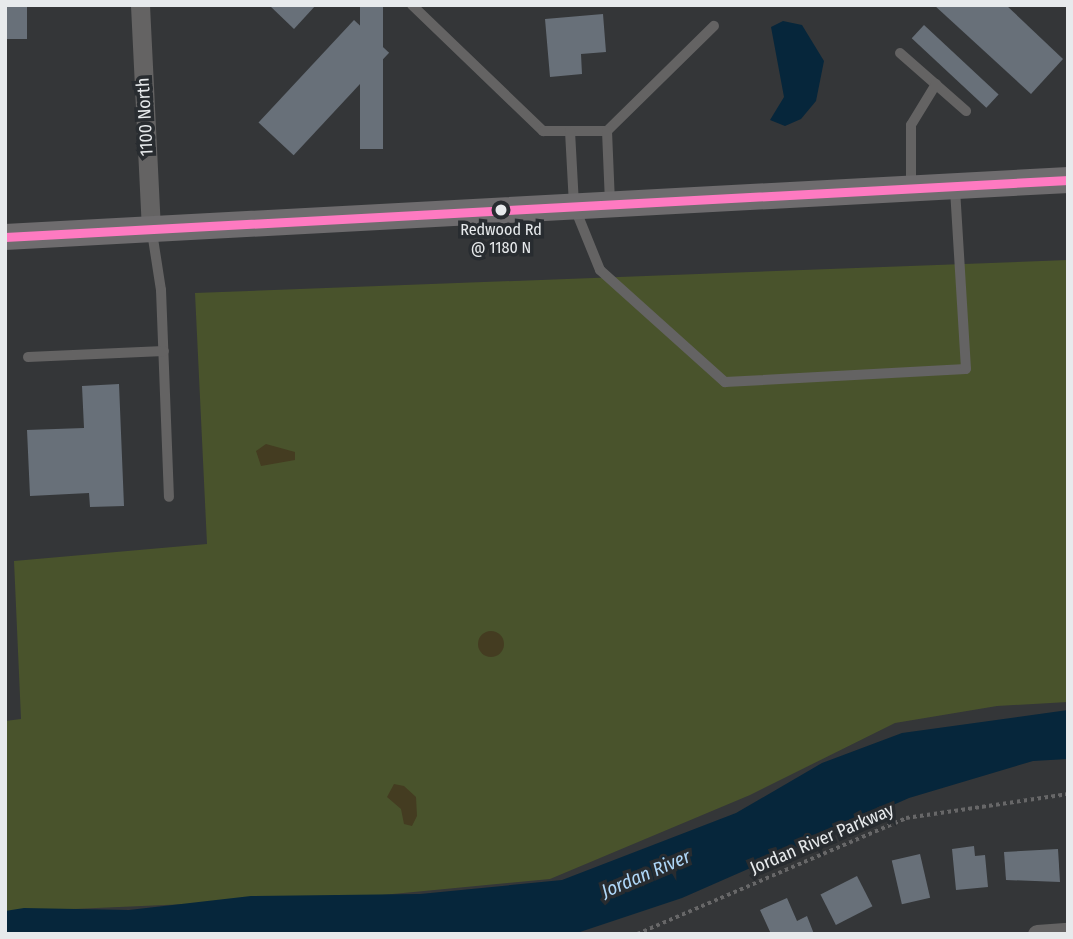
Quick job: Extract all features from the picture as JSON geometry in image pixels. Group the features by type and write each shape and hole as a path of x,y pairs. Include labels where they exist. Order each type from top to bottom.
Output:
{"main road":[{"path":"5,237 1068,180"}],"street":[{"name":"1100 North","path":"140,5 151,228"},
{"path":"1037,934 1068,932"}],"lane":[{"path":"412,5 543,131 607,131 714,26"},
{"path":"900,52 966,111"},
{"path":"911,188 911,125 936,84"},
{"path":"570,131 574,206 600,270 725,382 966,369 955,185"},
{"path":"607,131 610,205"},
{"path":"151,228 159,262 169,497"},
{"path":"28,356 164,351"}],"path":[{"name":"Jordan River Parkway","path":"638,934 906,818 1068,794"}],"green space":[{"path":"1068,260 1068,702 997,706 895,723 750,795 550,879 372,896 5,912 5,721 21,719 14,561 207,544 195,293"}],"sand":[{"path":"266,444 295,452 295,460 261,466 256,451"},
{"path":"491,631 500,635 504,644 500,653 491,657 482,653 478,644 482,635"},
{"path":"394,784 404,786 416,797 417,816 412,826 404,824 401,809 387,797"}],"water":[{"path":"783,21 802,25 824,61 816,101 801,119 785,126 770,120 784,97 771,27"},
{"name":"Jordan River","path":"1068,710 1068,759 1033,761 909,798 682,898 574,934 5,934 5,911 24,908 129,910 251,896 420,894 562,880 736,813 822,763 902,733"}],"building":[{"path":"5,5 27,5 27,39 5,39"},
{"path":"269,5 316,5 294,29"},
{"path":"360,5 383,5 383,149 360,149"},
{"path":"934,5 1006,5 1063,59 1031,94"},
{"path":"603,14 606,52 581,54 582,74 550,77 545,19"},
{"path":"354,20 389,53 294,155 259,122"},
{"path":"924,25 999,95 986,108 912,38"},
{"path":"119,384 124,506 90,507 89,493 30,496 27,430 84,428 82,386"},
{"path":"974,846 975,856 985,855 988,887 956,890 952,849"},
{"path":"1058,849 1060,882 1006,880 1004,852"},
{"path":"920,854 930,898 902,904 892,861"},
{"path":"857,876 872,906 836,925 820,895"},
{"path":"787,898 797,921 807,916 814,934 771,934 760,910"}],"transit line":[{"path":"5,237 1068,180"}],"place":[{"name":"Redwood Rd @ 1180 N","path":"501,210"}]}
